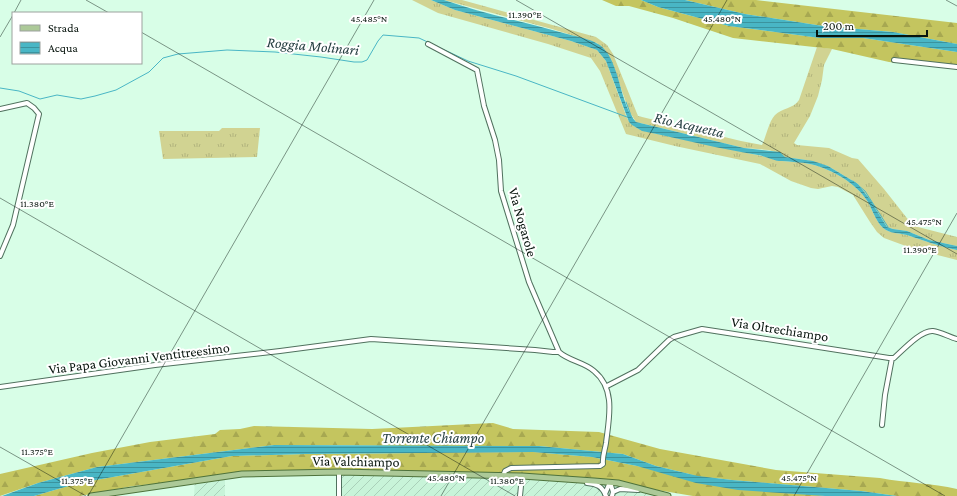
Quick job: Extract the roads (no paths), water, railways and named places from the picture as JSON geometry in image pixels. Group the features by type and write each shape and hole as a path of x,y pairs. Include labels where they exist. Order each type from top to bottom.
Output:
{"main road":[{"name":"Via Valchiampo","path":"91,496 242,474 339,472 522,476 573,479 610,482 668,496"}],"street":[{"name":"Via Nogarole","path":"428,44 477,70 484,106 495,140 499,160 501,191 529,282 559,352"},
{"path":"894,60 957,67"},
{"path":"0,109 27,103 39,114 13,225 0,256"},
{"name":"Via Oltrechiampo","path":"607,386 638,370 668,340 702,328 892,358"},
{"path":"882,425 885,395 892,358 921,334 928,331 934,331 957,339"},
{"name":"Via Papa Giovanni Ventitreesimo","path":"0,387 155,365 371,339 559,352"},
{"path":"503,476 505,471 510,468 600,466 603,464 602,462 606,444 610,410 607,386 594,371 586,365 564,356 559,352"},
{"path":"339,472 339,496"},
{"path":"520,496 522,476"},
{"path":"573,479 597,485 605,495"},
{"path":"605,495 610,482"},
{"path":"610,482 613,494 620,489 647,491"}],"water":[{"path":"431,0 444,0 474,10 593,41 605,50 610,58 627,106 636,122 744,148 780,152 785,157 813,161 828,166 858,184 872,202 887,227 907,231 929,240 957,246 957,250 886,230 880,225 863,195 850,183 827,169 800,162 777,161 761,156 642,131 629,122 606,61 597,50 571,41 455,10"},
{"path":"641,0 685,0 745,14 823,26 893,32 957,44 957,52 863,38 820,38 729,26 658,7"},
{"path":"274,445 539,446 623,454 656,466 698,476 861,491 897,496 825,496 738,490 696,483 637,466 592,457 533,452 232,456 79,483 34,496 2,496 38,483 97,467"}],"waterway":[{"name":"Roggia Molinari","path":"0,88 19,91 40,99 57,95 81,99 116,90 149,72 163,58 178,54 227,50 275,52 362,62 367,60 383,35 419,38 468,61 516,76 627,117"},
{"name":"Rio Acquetta","path":"607,53 612,63"},
{"name":"Rio Acquetta","path":"626,102 632,118"},
{"name":"Rio Acquetta","path":"853,181 865,191 888,227"}],"water label":[{"name":"Torrente Chiampo","path":"433,438"}]}
